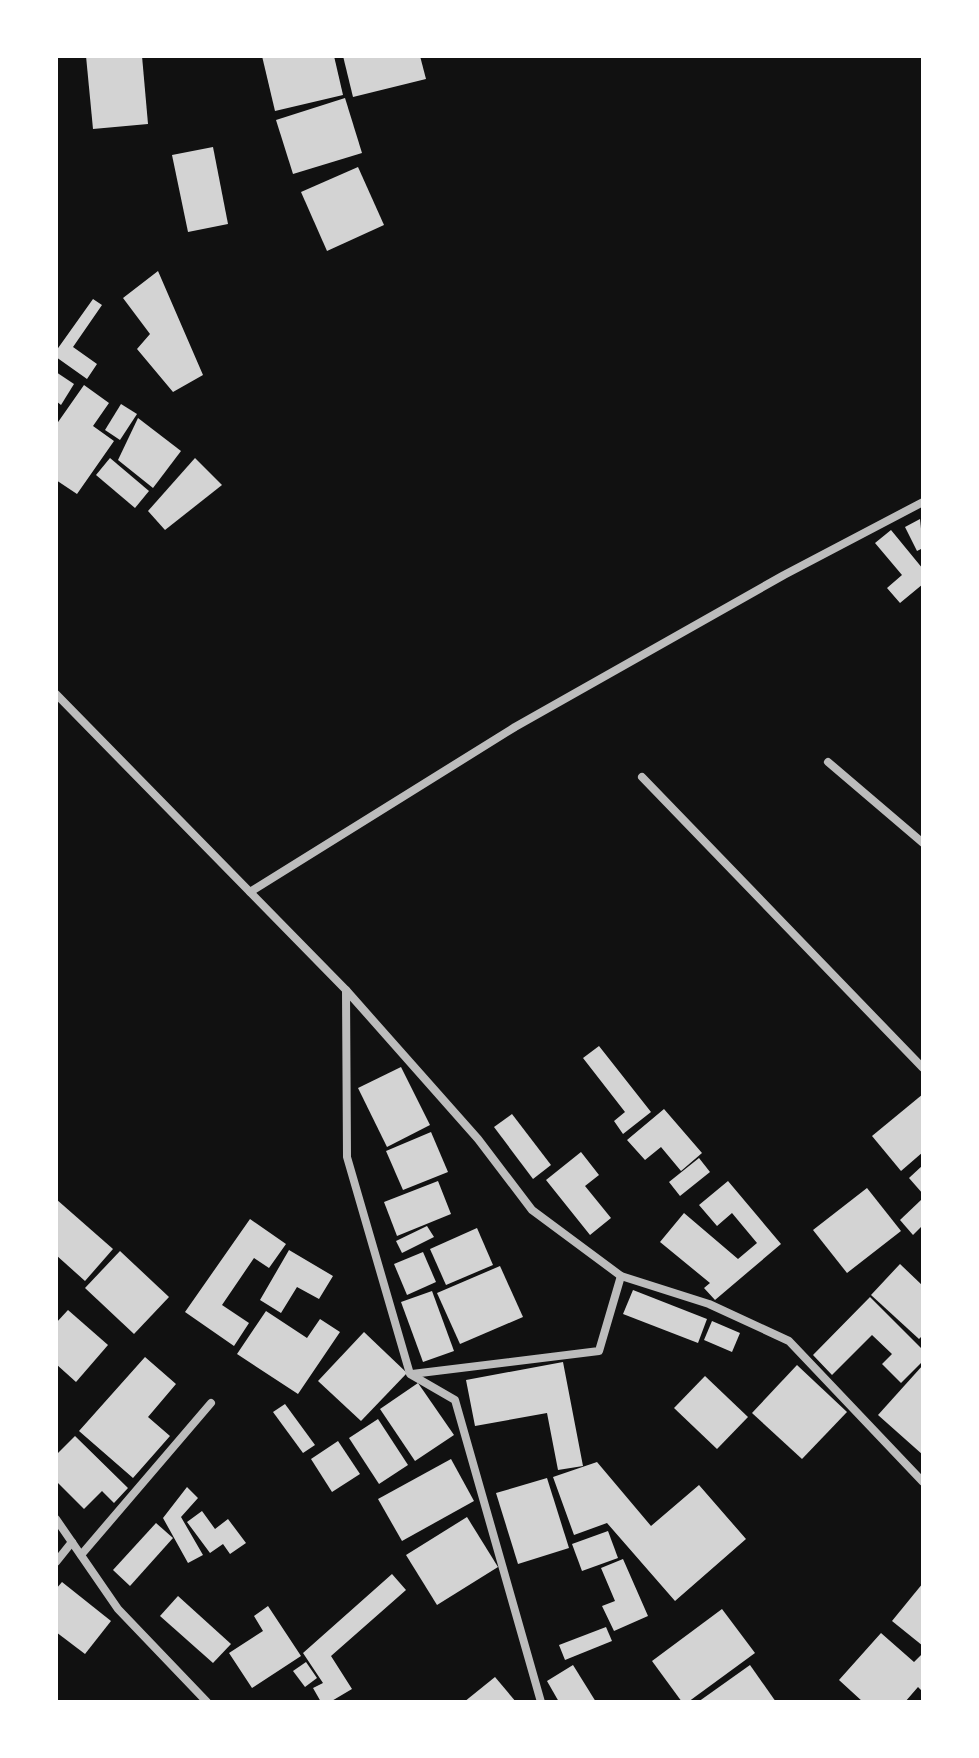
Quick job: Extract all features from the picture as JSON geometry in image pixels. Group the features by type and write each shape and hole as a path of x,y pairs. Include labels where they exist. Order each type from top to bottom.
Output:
{"street":[{"path":"250,892 515,727 784,575 923,502"},
{"path":"56,694 346,990 478,1139 532,1210 621,1276 709,1304 789,1341 923,1482"},
{"path":"828,762 923,843"},
{"path":"642,777 923,1068"},
{"path":"346,990 347,1157 410,1374 455,1400 541,1702"},
{"path":"410,1374 599,1351 621,1276"},
{"path":"81,1555 211,1403"},
{"path":"56,1519 118,1609 207,1702"},
{"path":"56,1562 72,1542"}],"building":[{"path":"86,56 142,56 148,124 93,129"},
{"path":"262,56 334,56 343,95 275,111"},
{"path":"343,56 420,56 426,79 353,97"},
{"path":"345,98 362,153 293,174 276,120"},
{"path":"213,147 228,224 188,232 172,155"},
{"path":"358,167 384,225 327,251 301,192"},
{"path":"158,271 203,375 173,392 137,349 150,334 123,298"},
{"path":"93,299 102,305 73,347 97,364 87,379 56,357 56,351"},
{"path":"56,372 74,384 61,405 56,401"},
{"path":"84,385 109,403 93,426 114,441 77,494 56,480 56,425"},
{"path":"121,404 137,414 120,440 105,430"},
{"path":"138,418 181,451 153,488 118,460"},
{"path":"110,458 149,491 135,508 96,475"},
{"path":"195,458 222,485 165,530 148,511"},
{"path":"920,519 923,548 917,551 905,527"},
{"path":"891,530 923,569 923,584 900,603 887,588 902,575 875,543"},
{"path":"599,1046 651,1112 623,1134 614,1121 625,1112 583,1058"},
{"path":"401,1067 430,1125 387,1147 358,1088"},
{"path":"923,1094 923,1152 901,1171 872,1136"},
{"path":"664,1109 702,1153 681,1171 661,1147 645,1160 627,1140"},
{"path":"512,1114 551,1165 533,1179 494,1127"},
{"path":"431,1132 448,1172 403,1190 386,1151"},
{"path":"581,1152 599,1175 585,1186 611,1218 590,1235 546,1180"},
{"path":"699,1158 710,1172 680,1196 669,1182"},
{"path":"923,1165 923,1194 909,1178"},
{"path":"438,1181 451,1214 397,1236 384,1202"},
{"path":"728,1181 781,1244 715,1300 704,1288 710,1283 660,1242 684,1213 738,1259 757,1243 732,1213 717,1226 699,1205"},
{"path":"867,1188 901,1231 847,1273 813,1230"},
{"path":"56,1199 113,1249 85,1281 56,1255"},
{"path":"921,1200 923,1225 913,1235 900,1220"},
{"path":"250,1219 286,1244 269,1268 254,1258 222,1305 249,1323 234,1346 185,1312"},
{"path":"427,1226 434,1237 402,1253 396,1241"},
{"path":"477,1228 493,1265 446,1285 430,1249"},
{"path":"289,1250 333,1276 319,1299 297,1287 281,1313 260,1300"},
{"path":"120,1251 169,1297 134,1334 85,1288"},
{"path":"423,1252 436,1282 407,1295 394,1264"},
{"path":"900,1264 923,1286 923,1335 919,1339 871,1295"},
{"path":"500,1266 523,1317 460,1344 437,1293"},
{"path":"633,1290 707,1319 698,1343 623,1314"},
{"path":"432,1291 454,1351 423,1362 401,1302"},
{"path":"870,1297 923,1350 923,1361 901,1383 882,1364 892,1354 872,1335 832,1375 813,1355"},
{"path":"68,1310 108,1345 76,1382 56,1364 56,1323"},
{"path":"266,1311 307,1338 320,1319 340,1332 298,1394 237,1354"},
{"path":"712,1321 740,1333 732,1352 704,1340"},
{"path":"364,1332 407,1373 361,1421 318,1381"},
{"path":"145,1357 176,1384 148,1417 170,1436 133,1478 79,1431"},
{"path":"563,1362 583,1466 558,1470 547,1413 475,1426 466,1380"},
{"path":"797,1365 847,1412 802,1459 752,1413"},
{"path":"923,1365 923,1455 878,1415"},
{"path":"705,1376 748,1417 717,1449 674,1408"},
{"path":"418,1383 454,1435 415,1461 380,1409"},
{"path":"285,1404 315,1445 303,1453 273,1412"},
{"path":"378,1419 408,1465 379,1484 349,1438"},
{"path":"75,1436 128,1488 114,1503 102,1491 84,1509 56,1481 56,1455"},
{"path":"338,1441 360,1474 332,1492 311,1459"},
{"path":"451,1459 474,1501 402,1541 378,1499"},
{"path":"597,1462 651,1526 699,1485 746,1539 675,1601 607,1523 574,1535 553,1477"},
{"path":"547,1478 569,1548 518,1564 496,1493"},
{"path":"187,1487 198,1498 181,1517 203,1555 188,1563 163,1518"},
{"path":"202,1511 215,1529 228,1519 246,1543 230,1554 223,1544 210,1553 187,1522"},
{"path":"467,1517 498,1567 437,1605 406,1555"},
{"path":"156,1523 173,1538 130,1586 113,1570"},
{"path":"608,1531 618,1558 582,1571 572,1544"},
{"path":"623,1559 648,1616 614,1631 602,1606 615,1601 601,1568"},
{"path":"392,1574 406,1590 331,1656 352,1689 330,1702 321,1702 313,1688 323,1683 303,1653"},
{"path":"62,1582 111,1621 85,1654 56,1632 56,1589"},
{"path":"923,1583 923,1646 892,1621"},
{"path":"178,1596 231,1644 213,1663 160,1616"},
{"path":"268,1606 301,1656 252,1688 229,1653 263,1631 254,1616"},
{"path":"722,1609 755,1653 688,1702 682,1702 652,1661"},
{"path":"606,1627 612,1641 565,1660 559,1645"},
{"path":"881,1633 914,1662 923,1653 923,1692 918,1687 905,1702 863,1702 839,1680"},
{"path":"306,1662 317,1678 305,1687 293,1671"},
{"path":"573,1665 596,1702 559,1702 547,1681"},
{"path":"750,1665 776,1702 698,1702"},
{"path":"495,1677 516,1702 464,1702"}]}
